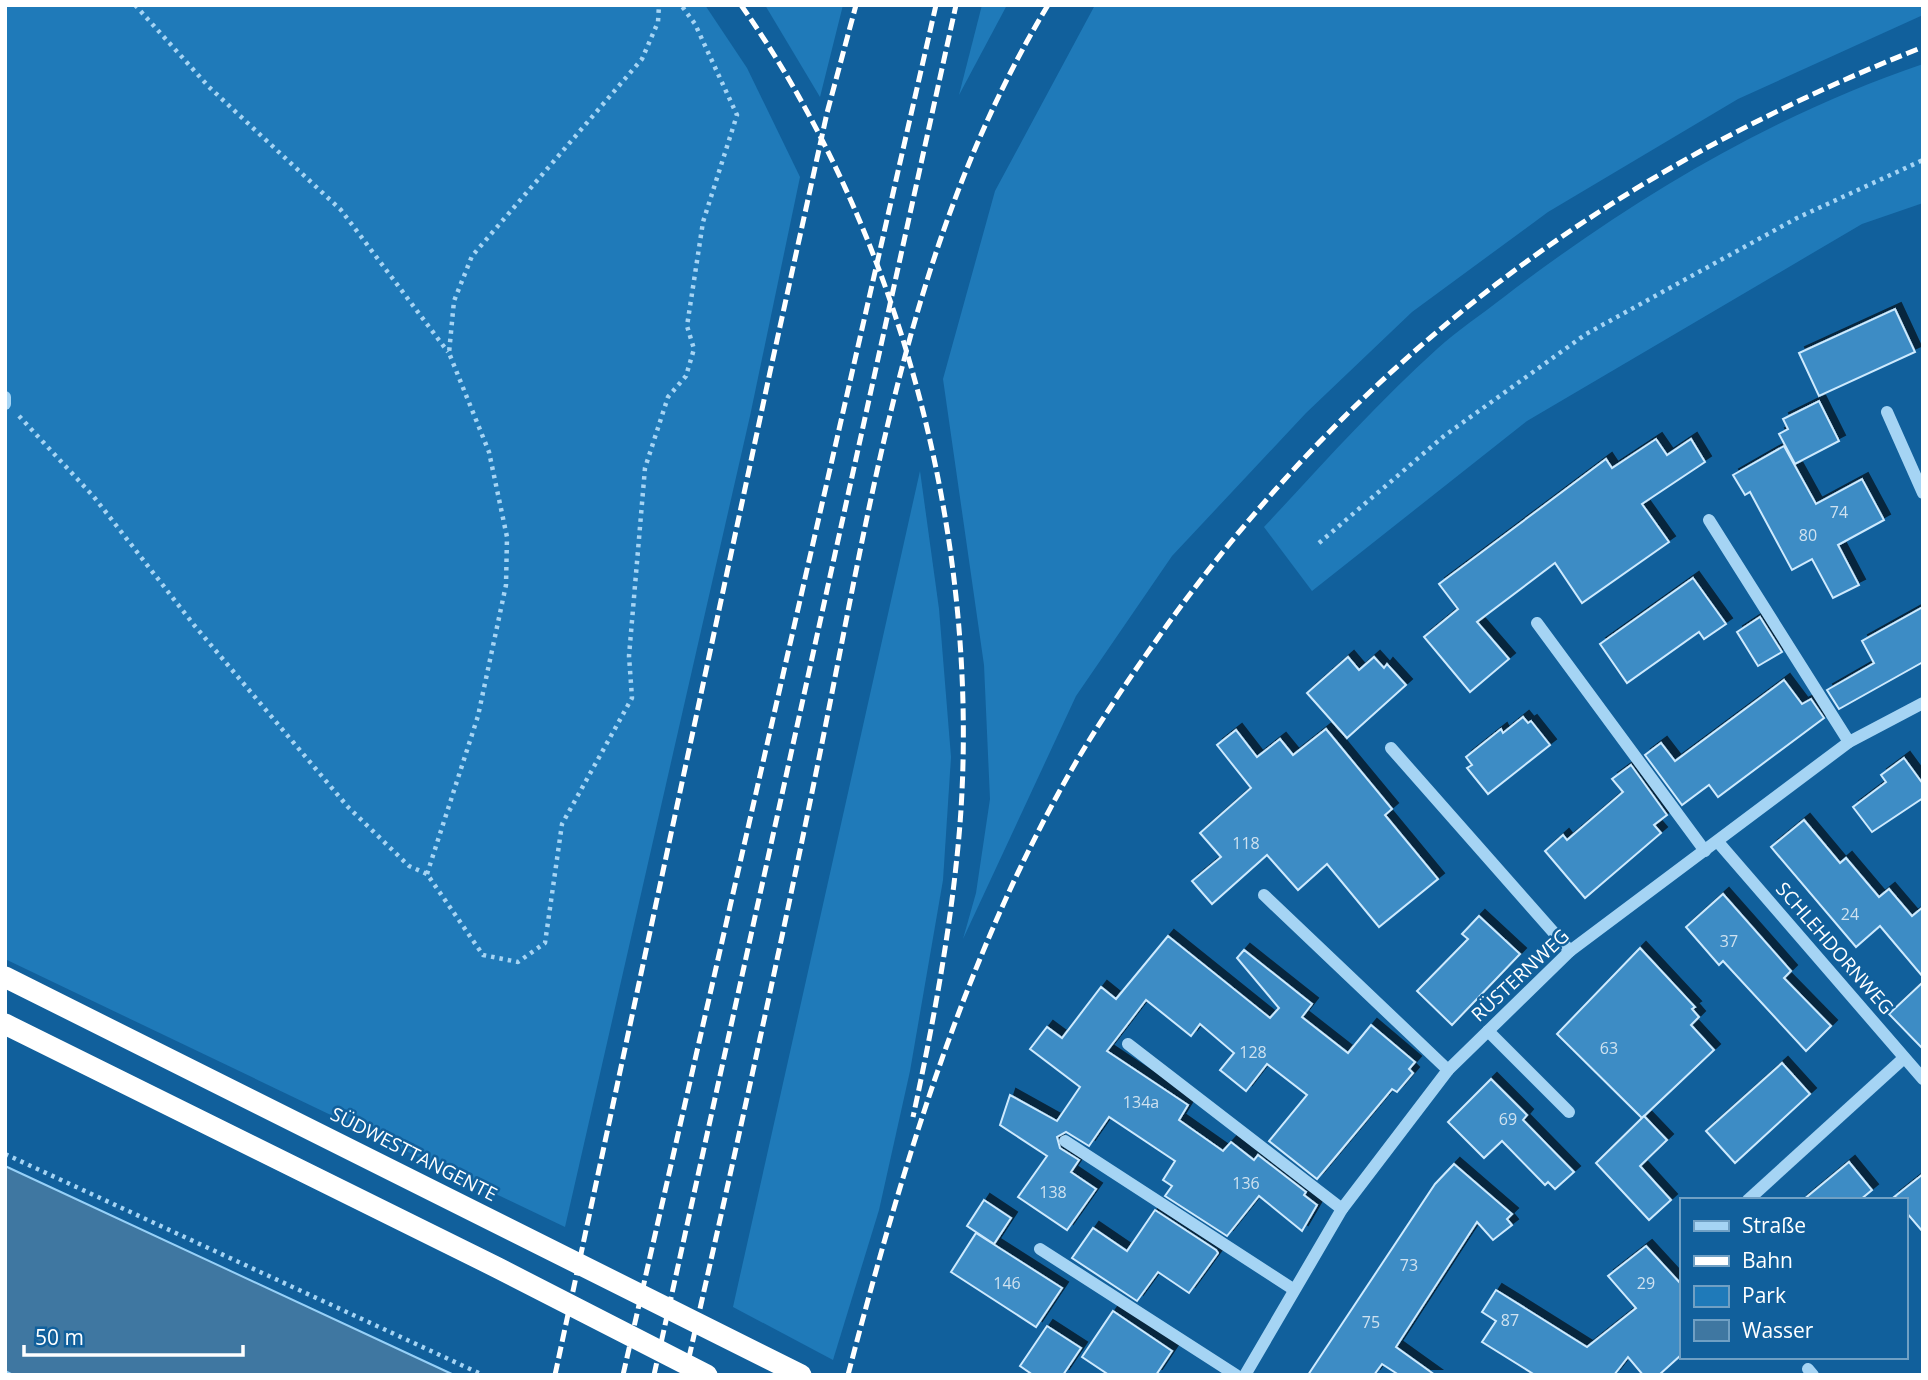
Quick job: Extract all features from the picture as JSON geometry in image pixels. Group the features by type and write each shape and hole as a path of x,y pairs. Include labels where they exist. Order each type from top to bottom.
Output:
{"highway":[{"name":"SÜDWESTTANGENTE","path":"5,977 801,1375"},
{"path":"5,1024 498,1268 707,1375"}],"street":[{"path":"1887,412 1923,493"},
{"path":"1709,520 1849,742"},
{"path":"1537,623 1704,851"},
{"name":"RÜSTERNWEG","path":"1245,1375 1342,1209 1448,1070 1570,951 1849,742 1923,702"},
{"path":"1391,748 1570,951"},
{"name":"SCHLEHDORNWEG","path":"1718,842 1923,1079"},
{"path":"1264,895 1448,1070"},
{"path":"1488,1031 1569,1112"},
{"path":"1128,1044 1342,1209"},
{"path":"1750,1198 1904,1058"},
{"path":"1065,1141 1293,1289"},
{"path":"1040,1249 1236,1375"}],"path":[{"path":"135,5 209,87 341,210 449,353 489,452 507,537 506,585 478,716 427,874"},
{"path":"449,353 454,301 472,256 642,59 658,22 659,5"},
{"path":"6,401 94,497 194,625 348,807 409,866 427,874 483,955 517,962 545,943 562,824 632,698 629,656 645,468 668,397 686,376 694,349 687,326 703,222 737,115 695,24 681,5"},
{"path":"1320,542 1444,436 1586,334 1797,218 1923,160"},
{"path":"5,1154 482,1375"}],"green space":[{"path":"5,5 705,5 747,68 800,177 750,416 565,1227 5,959"},
{"path":"765,5 843,5 820,97"},
{"path":"982,5 1007,5 959,95"},
{"path":"1095,5 1923,5 1923,15 1738,99 1548,212 1412,312 1306,413 1172,556 1076,696 963,939 976,893 990,799 984,665 943,379 995,191"},
{"path":"1923,64 1923,203 1862,224 1527,421 1312,591 1264,527 1370,414 1445,342 1601,227 1704,164 1811,108"},
{"path":"920,471 939,609 951,757 943,880 910,1071 879,1210 833,1360 733,1307"}],"water":[{"path":"5,1166 454,1375 13,1375 5,1371"}],"building":[{"path":"1895,309 1915,352 1819,396 1799,353"},
{"path":"1819,401 1839,441 1795,464 1779,434 1788,429 1783,419"},
{"path":"1656,439 1667,455 1691,439 1705,462 1642,504 1669,542 1582,603 1555,563 1477,622 1509,659 1470,692 1424,637 1458,609 1439,584 1606,459 1612,468"},
{"path":"1784,446 1816,504 1862,479 1884,520 1838,545 1859,585 1833,598 1812,559 1792,570 1750,492 1745,495 1733,475"},
{"path":"1693,578 1726,624 1704,639 1699,632 1627,683 1600,644"},
{"path":"1923,607 1923,662 1839,709 1827,690 1874,663 1862,641"},
{"path":"1760,617 1782,652 1758,666 1737,632"},
{"path":"1348,657 1359,670 1374,657 1384,668 1387,664 1406,685 1347,738 1307,693"},
{"path":"1784,680 1802,704 1811,699 1824,718 1718,797 1709,785 1682,805 1645,755 1661,743 1675,761"},
{"path":"1523,717 1528,723 1531,721 1550,745 1488,794 1467,768 1472,765 1466,757 1501,729 1503,733"},
{"path":"1326,729 1392,809 1385,815 1438,879 1379,927 1327,864 1298,890 1267,855 1212,904 1192,881 1221,857 1200,833 1251,788 1217,745 1236,730 1257,757 1280,739 1293,755"},
{"path":"1904,758 1923,784 1923,798 1872,832 1853,807 1886,782 1881,775"},
{"path":"1631,765 1667,815 1654,825 1661,833 1585,898 1545,851 1563,835 1567,840 1623,792 1612,779"},
{"path":"1804,820 1840,863 1846,858 1879,897 1889,889 1912,916 1923,907 1923,977 1880,926 1856,947 1771,847"},
{"path":"1723,894 1791,971 1784,978 1831,1026 1806,1051 1723,961 1719,965 1686,927"},
{"path":"1479,916 1520,954 1452,1025 1417,991 1468,939 1462,934"},
{"path":"1168,936 1270,1018 1279,1008 1237,958 1244,950 1312,1004 1302,1017 1348,1053 1371,1025 1415,1062 1409,1069 1413,1073 1397,1092 1392,1089 1317,1179 1269,1141 1307,1095 1267,1064 1246,1091 1220,1070 1234,1053 1200,1024 1191,1036 1146,1000 1107,1051 1188,1105 1179,1120 1223,1151 1231,1142 1254,1160 1258,1155 1306,1192 1304,1195 1317,1205 1302,1231 1259,1196 1227,1236 1165,1196 1172,1186 1163,1180 1175,1161 1109,1117 1089,1146 1066,1132 1057,1137 1060,1148 1079,1160 1071,1172 1096,1189 1067,1230 1018,1197 1047,1156 1000,1125 1010,1095 1057,1121 1080,1087 1030,1049 1047,1027 1062,1038 1101,987 1116,999"},
{"path":"1640,948 1695,1007 1692,1009 1699,1017 1691,1025 1714,1050 1642,1118 1557,1034"},
{"path":"1923,982 1923,1049 1889,1014"},
{"path":"1782,1063 1810,1094 1735,1163 1706,1131"},
{"path":"1491,1079 1527,1115 1523,1120 1574,1172 1555,1189 1548,1182 1545,1185 1502,1141 1484,1158 1448,1122"},
{"path":"1644,1116 1667,1140 1640,1166 1671,1200 1649,1220 1596,1163"},
{"path":"1849,1162 1872,1190 1862,1198 1805,1198"},
{"path":"1454,1164 1512,1214 1507,1219 1512,1225 1493,1240 1477,1222 1396,1347 1435,1375 1399,1375 1382,1364 1374,1375 1308,1375 1435,1184"},
{"path":"1923,1174 1923,1232 1907,1213 1907,1198 1894,1197"},
{"path":"984,1200 1011,1218 994,1244 967,1226"},
{"path":"1155,1210 1218,1253 1189,1293 1158,1272 1137,1301 1072,1258 1093,1228 1127,1251"},
{"path":"976,1233 1062,1288 1036,1327 951,1272"},
{"path":"1646,1246 1680,1283 1680,1356 1659,1375 1643,1375 1628,1357 1614,1375 1535,1375 1482,1342 1496,1321 1482,1312 1496,1290 1587,1347 1636,1308 1608,1276"},
{"path":"1113,1311 1172,1351 1156,1375 1109,1375 1082,1357"},
{"path":"1047,1326 1081,1348 1063,1375 1033,1375 1020,1366"}],"railway":[{"path":"741,5 798,95 847,191 887,292 919,396 943,503 957,611 963,718 960,824 941,971 913,1117"},
{"path":"555,1375 770,372 827,113 856,5"},
{"path":"623,1375 936,5"},
{"path":"654,1375 956,5"},
{"path":"685,1375 788,909 858,560 902,368 929,274 961,182 1001,92 1048,5"},
{"path":"848,1375 889,1226 935,1078 991,933 1023,863 1058,794 1111,706 1170,621 1246,524 1327,434 1413,353 1504,278 1600,211 1702,150 1809,96 1923,47"}]}
